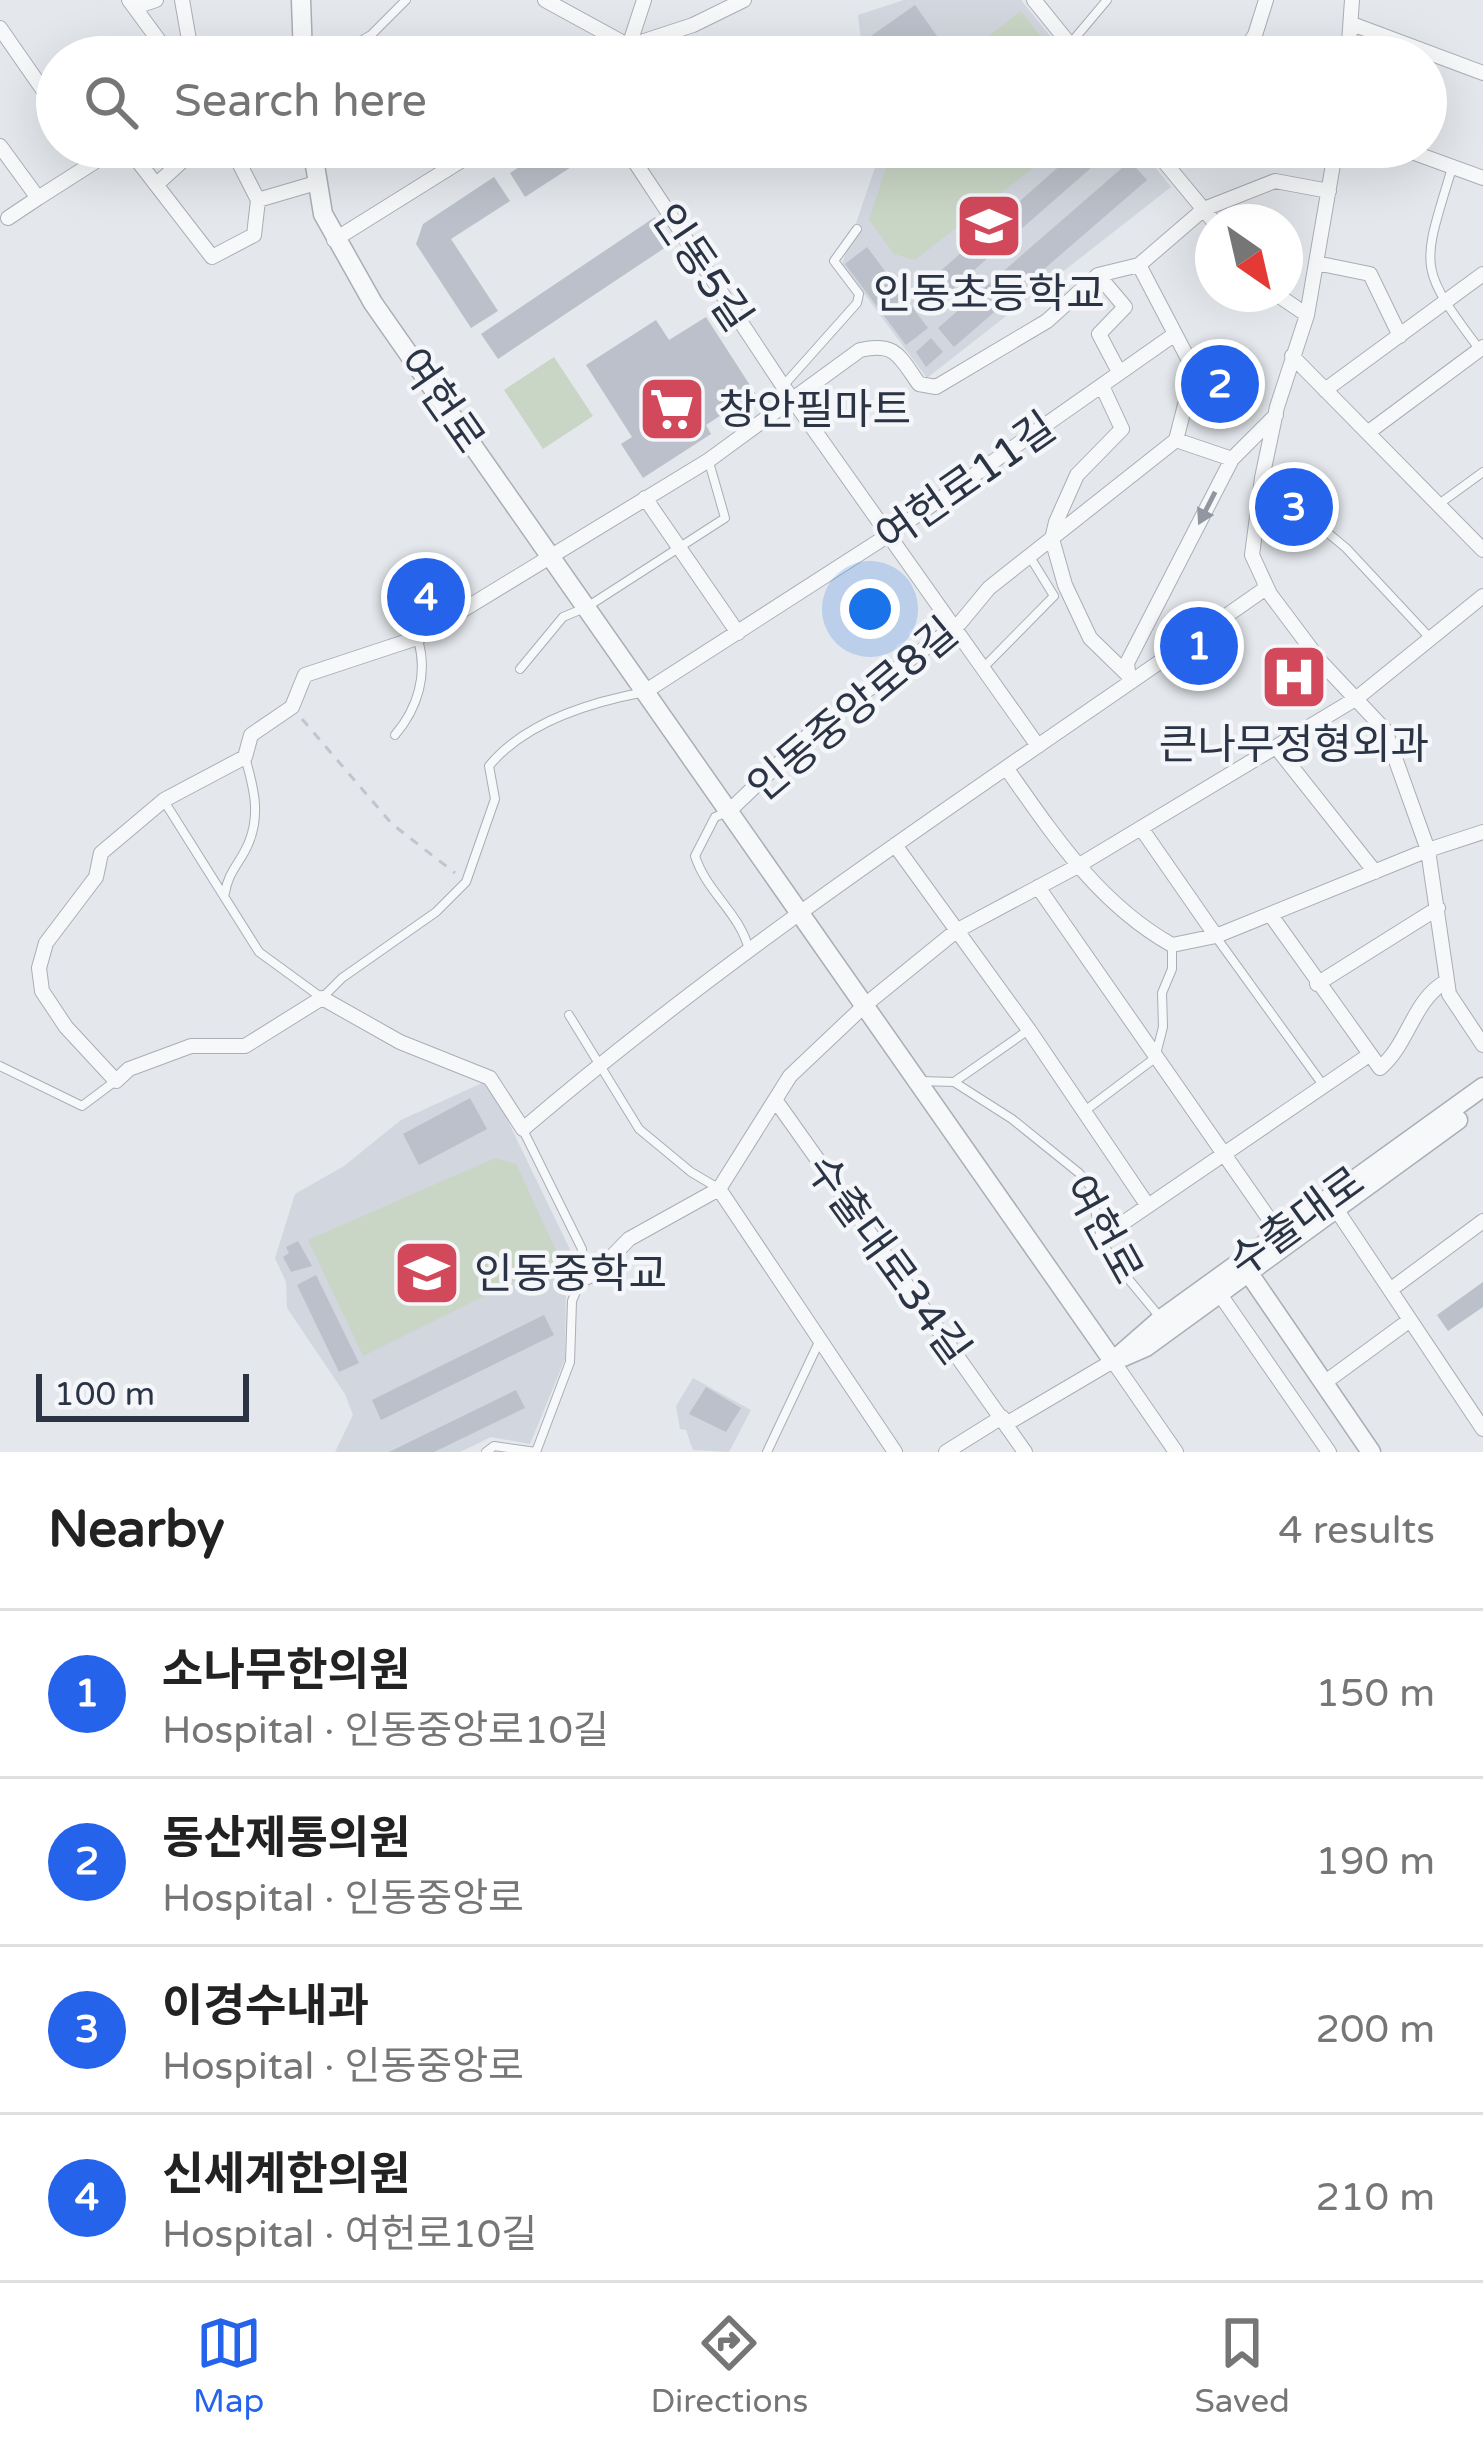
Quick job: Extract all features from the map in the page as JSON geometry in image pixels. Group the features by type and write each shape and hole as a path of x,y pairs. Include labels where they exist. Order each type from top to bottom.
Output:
{"street":[{"path":"156,0 132,4 156,36"},
{"path":"182,0 188,36"},
{"path":"301,0 302,36"},
{"path":"545,0 604,36"},
{"path":"633,36 644,0"},
{"path":"666,36 744,0"},
{"path":"1034,0 1063,36"},
{"path":"1254,36 1266,0"},
{"path":"1351,36 1352,0"},
{"path":"1352,24 1384,36"},
{"path":"0,28 36,76"},
{"path":"1447,60 1483,73"},
{"path":"0,146 38,198"},
{"path":"1447,164 1483,178"},
{"path":"8,218 84,168"},
{"path":"142,168 212,257 254,235 258,200 242,168"},
{"path":"157,184 174,168"},
{"name":"여헌로","path":"314,168 323,214 334,240 373,303 1113,1361"},
{"path":"334,240 449,168"},
{"name":"인동5길","path":"640,168 783,386 1038,746"},
{"path":"1169,168 1199,204"},
{"path":"1333,168 1307,315 1262,478 1252,554 1266,588 1322,662 1385,730 1428,850 1452,1000 1483,1045"},
{"path":"1232,204 1275,181 1329,191"},
{"path":"258,200 316,183"},
{"path":"1195,226 1138,265 1099,275 1047,321 936,387 919,384 894,351 882,345 860,350 709,460 417,638 305,675 292,706 251,735 245,758 164,800 101,853 96,877 46,944 39,968 42,991 67,1028 116,1081 129,1069 190,1046 245,1046 322,998 400,1042 490,1078 523,1129 598,1064 799,913 1266,588"},
{"path":"1316,263 1370,274 1400,336"},
{"path":"1138,265 1194,370 1176,440 1232,459"},
{"path":"1325,389 1483,274"},
{"path":"1099,275 1124,307 1099,334 1119,372"},
{"path":"1303,312 1307,315"},
{"name":"여헌로11길","path":"646,692 890,534 1175,334"},
{"path":"1370,431 1482,350"},
{"path":"1292,356 1483,550"},
{"name":"여헌로11길","path":"1052,539 1077,475 1122,429 1102,386"},
{"path":"1129,679 1127,663 1232,459 1276,415"},
{"name":"인동중앙로8길","path":"727,812 819,725 955,626 989,588 1176,440"},
{"path":"645,498 738,633"},
{"path":"1052,539 1065,585 1090,638 1129,679"},
{"path":"581,1280 596,1273 629,1239 719,1189 790,1076 865,1005 956,932 1076,867 1357,698 1483,596"},
{"path":"1276,747 1375,872"},
{"path":"1007,769 1076,867 1149,932 1172,945 1216,936 1483,832"},
{"path":"1141,828 1216,936"},
{"path":"896,845 1148,1206"},
{"path":"1038,887 1280,1233"},
{"path":"1317,984 1438,908"},
{"path":"1270,914 1380,1068 1392,1058 1423,1003 1448,981"},
{"path":"1101,1238 1369,1055"},
{"name":"수출대로","path":"1113,1361 1161,1319 1483,1087"},
{"name":"수출대로34길","path":"776,1101 1025,1452"},
{"name":"수출대로","path":"946,1452 1146,1346 1483,1102"},
{"path":"719,1189 895,1452"},
{"path":"1336,1209 1483,1429"},
{"path":"1390,1290 1483,1221"},
{"path":"1248,1272 1371,1452"},
{"path":"1219,1293 1329,1452"},
{"path":"1324,1383 1411,1320"},
{"path":"1113,1361 1176,1452"}],"lane":[{"path":"369,36 406,0"},
{"path":"1077,36 1107,0"},
{"path":"1452,166 1428,258 1430,272 1444,302 1482,350"},
{"path":"783,386 856,303 860,294 834,261 857,229"},
{"path":"520,669 563,617 587,608 724,518 709,460"},
{"path":"1438,504 1483,472"},
{"path":"1262,478 1346,548 1431,639"},
{"name":"인동중앙로8길","path":"984,667 1054,596 1030,557"},
{"path":"395,735 411,717 418,694 424,662 417,638"},
{"path":"164,800 259,952 322,998 342,978 436,912 466,882 495,799 489,766 572,708 646,692"},
{"path":"225,894 228,875 250,842 256,796 245,758"},
{"path":"727,812 715,817 695,856 702,877 744,927 750,951"},
{"path":"1216,936 1324,1087"},
{"path":"1082,1113 1155,1058 1172,945"},
{"path":"569,1015 639,1129 719,1189"},
{"path":"919,1081 954,1082 1028,1030"},
{"path":"0,1066 82,1106 116,1081"},
{"name":"여헌로","path":"954,1082 1012,1118 1087,1180 1101,1238 1111,1258 1161,1319"},
{"path":"486,1452 494,1446 536,1451 570,1362 572,1301 581,1280 582,1249 523,1129"},
{"path":"767,1452 813,1347 820,1341"}],"path":[{"path":"292,706 392,824 466,882"}],"shaded area":[{"path":"904,0 1021,0 1050,36 860,36 858,15"},
{"name":"인동초등학교","path":"875,168 1156,168 1171,187 927,378 842,264"},
{"name":"인동중학교","path":"482,1083 490,1084 577,1264 566,1286 565,1359 530,1444 491,1437 460,1452 335,1452 353,1415 345,1394 287,1308 286,1282 275,1258 295,1194 344,1166 401,1120"},
{"path":"693,1378 751,1410 729,1452 693,1450 686,1430 680,1429 676,1406"}],"green space":[{"path":"1021,11 1041,36 989,36"},
{"path":"886,168 1033,168 915,260 894,254 869,220"},
{"path":"554,357 593,416 543,449 504,390"},
{"path":"495,1158 516,1164 560,1259 363,1356 308,1240"}],"building":[{"path":"915,5 937,36 871,36"},
{"path":"518,168 570,168 525,197 510,173"},
{"path":"1057,168 1091,168 933,306 919,290"},
{"path":"1122,168 1136,168 1147,180 954,347 938,328"},
{"path":"494,177 510,201 451,239 498,311 471,328 416,244 423,224"},
{"path":"655,217 672,243 498,359 481,334"},
{"path":"867,247 928,328 906,345 845,264"},
{"name":"창안필마트","path":"706,317 755,393 706,425 711,434 643,478 621,444 632,437 586,365 656,320 669,340"},
{"path":"931,338 943,352 926,367 916,352"},
{"path":"470,1098 487,1129 419,1165 403,1134"},
{"path":"298,1241 312,1266 291,1272 283,1257 289,1253 286,1247"},
{"path":"316,1275 359,1363 339,1372 297,1285"},
{"path":"1483,1282 1483,1307 1448,1331 1437,1315"},
{"path":"544,1315 554,1335 381,1420 372,1400"},
{"path":"706,1387 741,1408 726,1432 689,1414"},
{"path":"516,1390 525,1408 434,1452 389,1452"}],"place":[{"name":"인동초등학교","path":"989,226"},
{"name":"동산제통의원","path":"1220,384"},
{"name":"창안필마트","path":"672,409"},
{"name":"이경수내과","path":"1294,507"},
{"name":"신세계한의원","path":"426,597"},
{"name":"소나무한의원","path":"1199,646"},
{"name":"큰나무정형외과","path":"1294,677"},
{"name":"인동중학교","path":"427,1273"}]}
